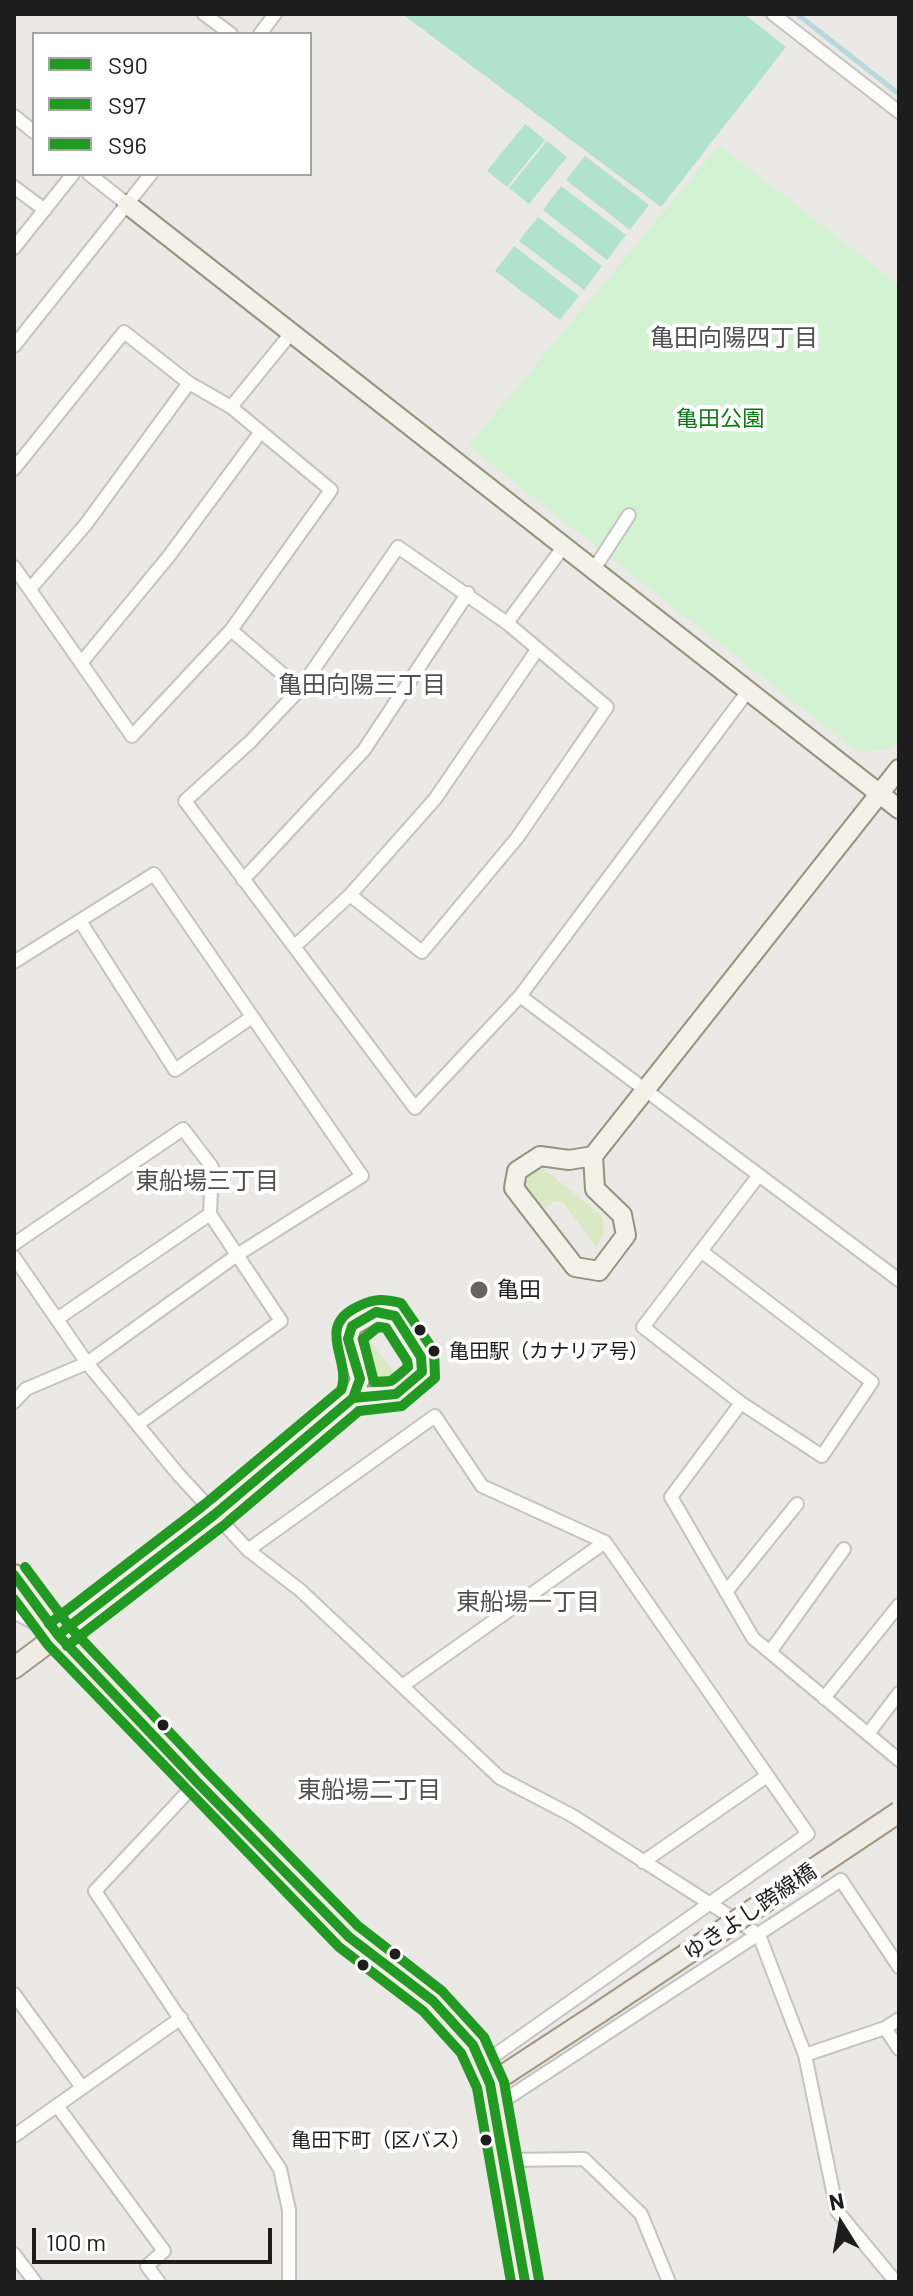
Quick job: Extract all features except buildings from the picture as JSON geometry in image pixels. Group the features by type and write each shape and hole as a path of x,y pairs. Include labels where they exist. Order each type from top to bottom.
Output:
{"main road":[{"path":"14,1575 58,1635 197,1782 349,1937 433,2001 473,2045 490,2084 525,2282"},
{"path":"14,1668 58,1635"},
{"name":"ゆきよし跨線橋","path":"490,2084 899,1812"}],"street":[{"path":"204,14 228,32"},
{"path":"262,32 275,14"},
{"path":"773,14 899,112"},
{"path":"14,116 32,130"},
{"path":"14,248 71,176"},
{"path":"92,176 899,809"},
{"path":"14,346 149,176"},
{"path":"14,187 45,210"},
{"path":"14,469 124,332 189,383 231,407 331,490 231,630 132,736 14,567"},
{"path":"231,407 292,332"},
{"path":"30,589 86,524 189,383"},
{"path":"81,663 169,556 260,433"},
{"path":"594,569 629,515"},
{"path":"507,623 564,546"},
{"path":"350,895 422,952 517,838 607,707 468,593 398,547 300,689 251,741 185,801 415,1108 520,996 748,691"},
{"path":"243,880 364,750 468,593"},
{"path":"231,630 300,689"},
{"path":"295,946 350,895 435,799 537,650"},
{"path":"593,1156 569,1160 540,1156 517,1171 514,1188 575,1267 599,1271 626,1235 622,1215 595,1189 593,1156 899,769"},
{"path":"14,962 154,874 362,1176 237,1255 87,1363 26,1389 14,1402"},
{"path":"80,921 175,1070 252,1017"},
{"path":"520,996 899,1280"},
{"path":"14,1244 183,1129 212,1167 210,1214 281,1321 138,1424"},
{"path":"701,1251 872,1382 822,1456 741,1403 643,1327 701,1251 759,1175"},
{"path":"57,1319 210,1214"},
{"path":"14,1257 87,1363 214,1515 248,1550 300,1590 500,1778 573,1816 759,1935 805,2055 837,2211 896,2282"},
{"path":"14,1612 58,1635 214,1515 353,1398 360,1379 348,1339 352,1326 376,1312 395,1316 421,1357 422,1372 402,1394 387,1399 372,1395 353,1398"},
{"path":"741,1403 671,1497 753,1638 899,1760"},
{"path":"248,1550 435,1416 482,1486 605,1542 808,1834 481,2065"},
{"path":"726,1592 797,1504"},
{"path":"402,1686 605,1542"},
{"path":"770,1652 844,1549"},
{"path":"824,1698 899,1605"},
{"path":"868,1734 899,1693"},
{"path":"643,1862 767,1776"},
{"path":"197,1782 95,1891 280,2169 289,2210 289,2282"},
{"path":"494,2107 841,1880 899,1967"},
{"path":"14,1994 81,2086"},
{"path":"14,2136 181,2018"},
{"path":"805,2055 885,2028 899,2019"},
{"path":"885,2028 899,2049"},
{"path":"58,2107 164,2251 147,2266 159,2282"},
{"path":"504,2160 584,2159 641,2214 669,2282"},
{"path":"14,2254 35,2282"}],"green space":[{"path":"402,14 744,14 786,47 661,207"},
{"path":"525,124 545,140 507,187 487,171"},
{"path":"547,141 567,157 529,204 509,188"},
{"name":"亀田公園","path":"719,145 899,285 899,739 891,749 858,752 468,446"},
{"path":"585,156 649,205 630,230 566,180"},
{"path":"561,186 626,235 607,260 543,210"},
{"path":"538,217 602,266 584,290 519,241"},
{"path":"514,246 579,296 560,320 495,271"},
{"path":"544,1169 602,1216 604,1234 596,1247 564,1203 555,1201 540,1211 524,1188 530,1173"},
{"path":"364,1334 399,1378 400,1384 387,1387 370,1376 359,1347"}],"waterway":[{"path":"797,14 899,94"}],"transit line":[{"name":"S96","path":"49,1624 205,1504 341,1390 342,1368 336,1336 337,1326 343,1317 371,1301 401,1303 434,1351 435,1378 402,1406 359,1411"},
{"name":"S90","path":"376,1312 395,1316 421,1357 422,1372 396,1394 353,1398 360,1379 348,1339 352,1326 376,1312"},
{"name":"S97","path":"378,1327 386,1328 407,1361 408,1367 391,1381 374,1382 363,1339 378,1327"},
{"name":"S90","path":"58,1635 214,1515 353,1398"},
{"name":"S97","path":"67,1646 223,1526 359,1411"},
{"name":"S96","path":"25,1567 69,1626 207,1772 358,1926 442,1991 484,2037 504,2082 539,2280"},
{"name":"S90","path":"14,1575 58,1635 197,1782 349,1937 433,2001 473,2045 490,2084 525,2282"},
{"name":"S97","path":"14,1599 48,1645 339,1947 423,2011 461,2053 477,2088 511,2282"}],"place":[{"name":"亀田","path":"479,1290"},
{"name":"亀田駅（カナリア号）","path":"434,1351"},
{"name":"亀田下町（区バス）","path":"486,2140"}],"district":[{"name":"亀田向陽四丁目","path":"734,338"},
{"name":"亀田向陽三丁目","path":"362,685"},
{"name":"東船場三丁目","path":"207,1181"},
{"name":"東船場一丁目","path":"528,1602"},
{"name":"東船場二丁目","path":"369,1790"}]}
